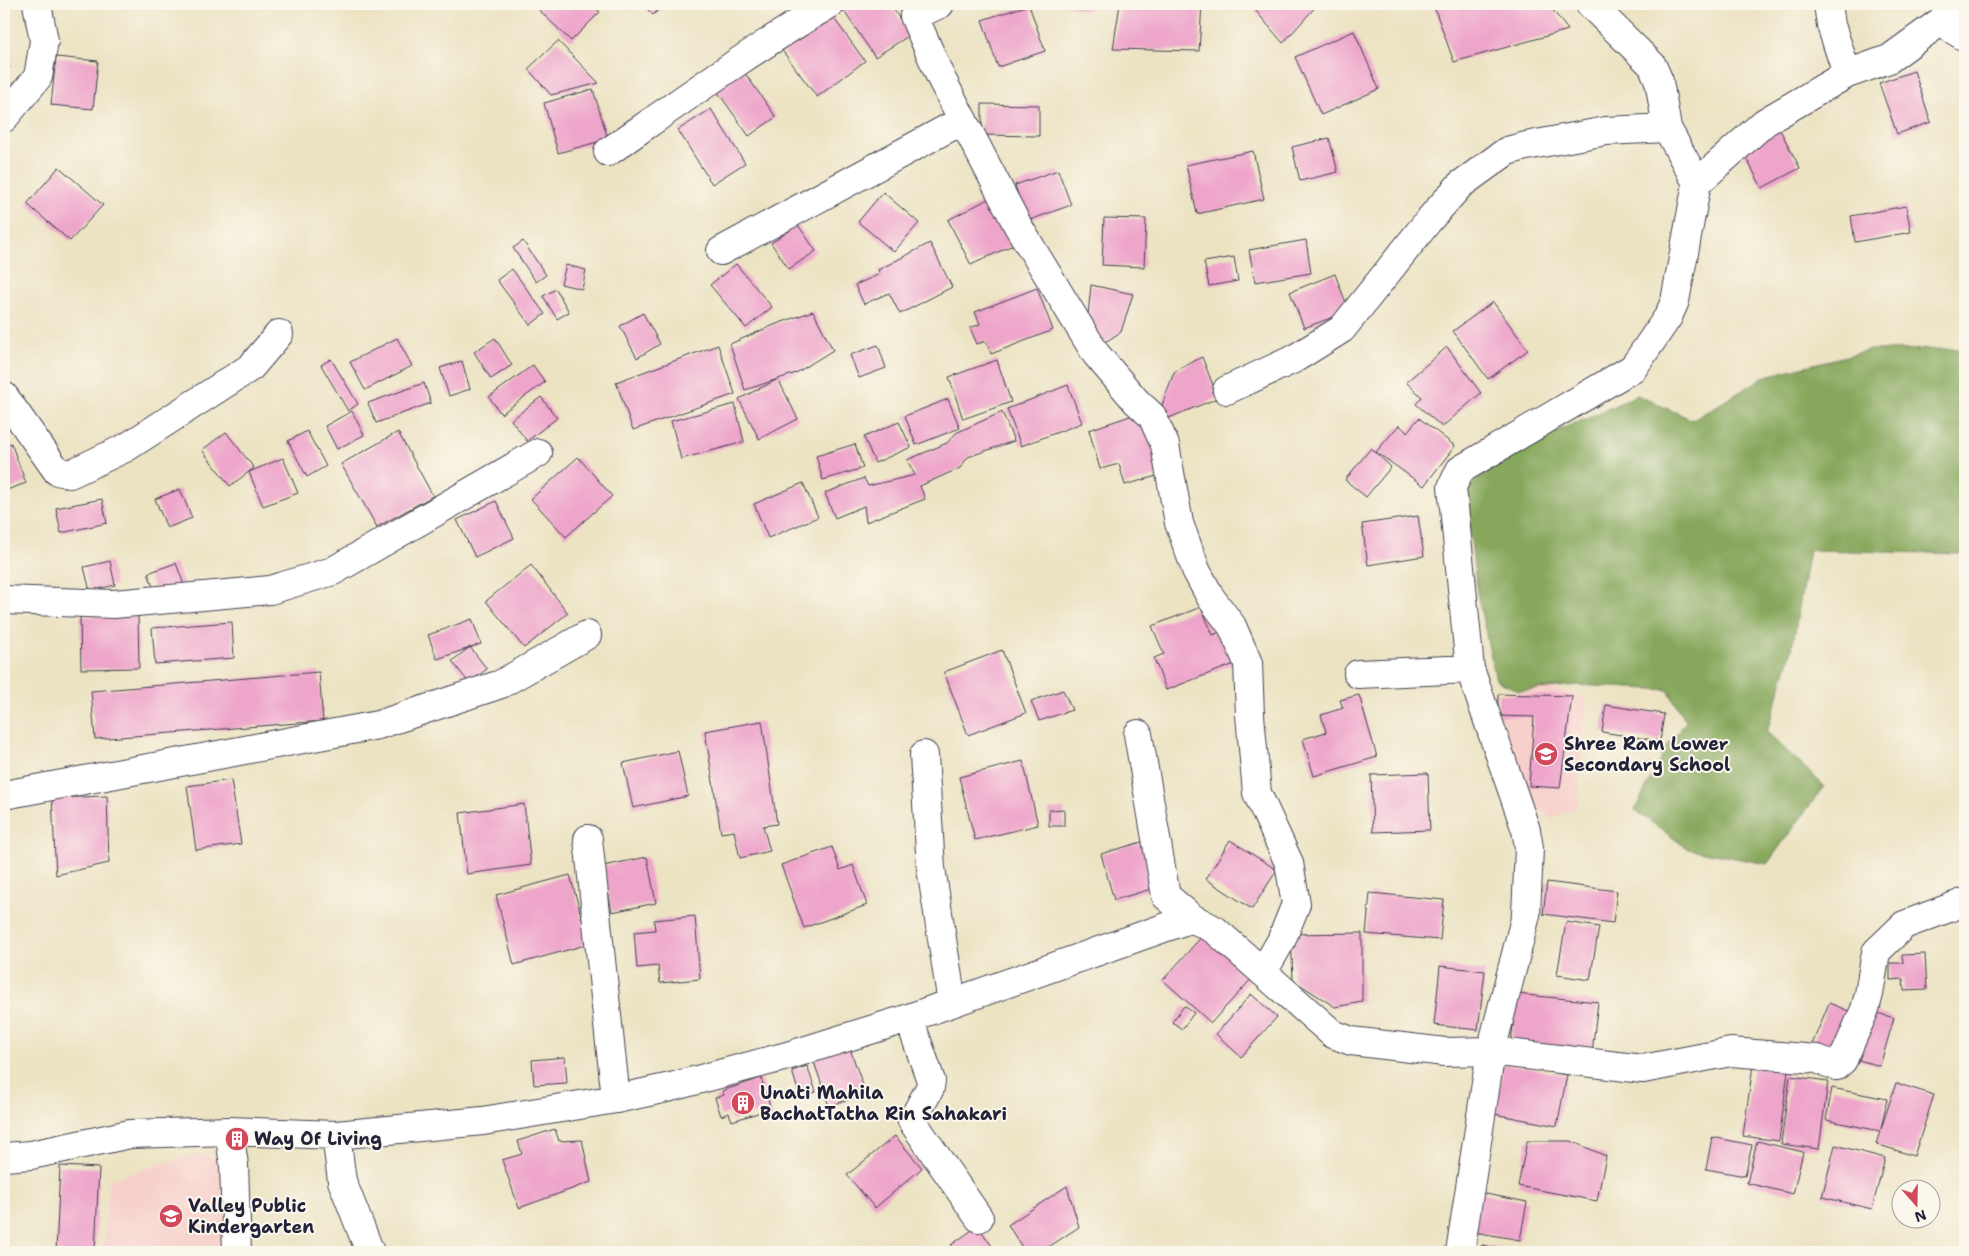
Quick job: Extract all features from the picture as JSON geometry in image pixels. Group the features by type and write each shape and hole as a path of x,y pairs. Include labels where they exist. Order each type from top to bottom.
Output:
{"street":[{"path":"4,118 38,77 44,41 37,4"},
{"path":"608,152 793,25 830,4"},
{"path":"940,4 912,10 940,76 1018,226 1096,354 1136,402 1152,416 1165,445 1179,523 1196,570 1211,598 1232,626 1248,663 1250,715 1257,793 1289,863 1296,904 1281,941 1263,972"},
{"path":"1590,4 1652,65 1659,81 1667,128 1697,183"},
{"path":"1828,4 1831,25 1847,74"},
{"path":"1460,1252 1491,1051 1526,915 1529,848 1526,830 1470,669 1452,486 1460,470 1633,368 1668,317 1675,301 1697,183 1765,122 1847,74 1889,59 1948,13 1965,37"},
{"path":"721,251 963,120"},
{"path":"1227,390 1294,359 1342,329 1429,220 1460,185 1507,151 1606,131 1667,128"},
{"path":"4,396 57,471 70,474 127,447 251,367 279,334"},
{"path":"4,600 114,604 270,590 333,571 538,453"},
{"path":"4,795 378,725 501,684 587,635"},
{"path":"1358,674 1470,669"},
{"path":"1138,734 1166,896 1192,918 1214,930 1333,1034 1351,1041 1444,1052 1491,1051 1643,1069 1731,1052 1817,1059 1836,1066 1844,1060 1864,1009 1869,994 1876,952 1904,925 1965,902"},
{"path":"924,755 931,868 952,1003"},
{"path":"588,840 616,1098"},
{"path":"4,1156 31,1155 130,1134 229,1131 336,1135 483,1121 671,1087 787,1056 909,1018 1192,918"},
{"path":"909,1018 931,1081 930,1088 912,1121 979,1218"},
{"path":"229,1131 234,1165 237,1252"},
{"path":"336,1135 342,1181 370,1252"}],"shaded area":[{"name":"Shree Ram Lower Secondary School","path":"1550,688 1586,698 1578,807 1550,819 1523,791 1498,716 1498,694"},
{"name":"Valley Public Kindergarten","path":"196,1153 234,1165 237,1252 103,1252 109,1180"}],"green space":[{"path":"1965,349 1965,554 1809,550 1792,649 1767,732 1824,786 1767,864 1688,849 1635,810 1667,746 1686,722 1668,690 1577,685 1519,691 1496,680 1477,593 1465,490 1511,449 1586,419 1637,395 1693,420 1766,376 1870,350"}],"building":[{"path":"540,4 589,4 600,12 571,41 537,8"},
{"path":"642,4 665,4 653,15"},
{"path":"839,4 890,4 910,35 875,57"},
{"path":"1066,4 1098,4 1084,11"},
{"path":"1120,4 1202,4 1199,51 1113,49"},
{"path":"1250,4 1318,4 1283,43"},
{"path":"1433,4 1548,4 1568,30 1454,62"},
{"path":"1029,5 1045,51 998,67 982,20"},
{"path":"830,13 865,61 817,97 781,49"},
{"path":"1354,31 1379,89 1321,115 1295,57"},
{"path":"558,41 599,83 551,95 528,69"},
{"path":"56,57 98,61 93,109 51,105"},
{"path":"4,59 10,68 4,73"},
{"path":"739,65 776,117 749,136 712,84"},
{"path":"1914,71 1931,122 1897,134 1879,83"},
{"path":"593,89 608,139 558,153 544,103"},
{"path":"982,104 1039,105 1039,136 982,135"},
{"path":"711,109 745,163 712,184 678,130"},
{"path":"1779,128 1800,168 1762,188 1741,148"},
{"path":"1329,138 1338,172 1300,181 1292,147"},
{"path":"1253,151 1264,199 1197,214 1186,165"},
{"path":"59,167 103,205 70,241 27,204"},
{"path":"1058,170 1071,205 1027,221 1015,185"},
{"path":"883,192 919,223 894,252 858,222"},
{"path":"996,195 1019,242 971,265 948,220"},
{"path":"1906,206 1911,232 1855,242 1851,216"},
{"path":"1104,218 1146,219 1144,267 1102,265"},
{"path":"798,225 816,251 789,269 771,243"},
{"path":"1306,240 1311,273 1255,282 1249,250"},
{"path":"523,241 546,275 536,282 513,248"},
{"path":"930,243 952,287 900,314 889,293 864,304 855,285 880,274 878,270"},
{"path":"1234,257 1238,281 1209,286 1204,262"},
{"path":"736,264 772,307 746,328 710,285"},
{"path":"566,265 586,270 582,289 561,284"},
{"path":"512,269 545,314 530,325 497,280"},
{"path":"1335,274 1349,311 1304,328 1290,292"},
{"path":"1091,285 1133,294 1121,332 1102,344 1086,335"},
{"path":"1037,288 1053,330 991,354 986,341 977,344 970,328 980,324 975,312"},
{"path":"556,289 569,312 557,319 543,296"},
{"path":"1493,302 1528,350 1488,379 1453,331"},
{"path":"813,311 833,350 796,373 745,390 730,344"},
{"path":"643,313 660,344 637,358 620,326"},
{"path":"397,338 412,366 365,390 350,362"},
{"path":"495,338 512,365 491,379 474,352"},
{"path":"718,345 735,394 633,430 616,382"},
{"path":"878,345 886,368 859,378 850,355"},
{"path":"1447,347 1481,393 1442,427 1416,404 1422,397 1406,382"},
{"path":"1202,357 1218,398 1164,420 1161,408 1174,372"},
{"path":"331,359 358,404 348,411 321,365"},
{"path":"997,360 1011,402 963,419 949,377"},
{"path":"462,361 470,389 449,396 440,368"},
{"path":"533,365 545,382 501,414 489,397"},
{"path":"778,379 798,419 759,439 739,399"},
{"path":"424,383 431,403 376,423 368,403"},
{"path":"1068,385 1082,423 1021,446 1007,409"},
{"path":"541,397 557,418 527,441 511,420"},
{"path":"948,399 960,428 916,445 905,416"},
{"path":"735,404 744,442 681,459 671,421"},
{"path":"352,411 364,435 337,449 325,426"},
{"path":"1002,412 1014,441 968,457 960,468 920,486 925,499 866,522 864,506 835,518 825,493 864,478 868,486 915,475 907,460 947,443 956,433"},
{"path":"1142,412 1160,475 1125,485 1119,464 1100,469 1089,430"},
{"path":"1419,418 1455,446 1424,486 1376,452 1399,425 1407,432"},
{"path":"899,422 911,447 875,463 864,437"},
{"path":"307,431 326,466 307,477 288,441"},
{"path":"226,432 254,468 230,486 202,450"},
{"path":"398,432 433,496 377,527 341,464"},
{"path":"11,443 26,483 4,491 4,445"},
{"path":"855,444 863,468 823,480 816,456"},
{"path":"1371,448 1391,467 1366,497 1345,480"},
{"path":"578,457 612,496 566,537 531,499"},
{"path":"283,458 298,493 263,506 249,472"},
{"path":"803,483 818,517 768,538 754,504"},
{"path":"180,489 192,518 167,528 155,499"},
{"path":"102,499 107,523 61,533 56,508"},
{"path":"496,501 514,538 475,557 457,520"},
{"path":"1418,516 1424,556 1368,565 1362,524"},
{"path":"110,561 115,585 90,591 84,567"},
{"path":"176,563 184,585 156,595 148,573"},
{"path":"531,565 568,613 524,648 486,601"},
{"path":"1201,607 1213,635 1225,630 1237,663 1166,690 1154,658 1164,654 1152,626"},
{"path":"138,615 139,668 81,669 80,616"},
{"path":"472,619 481,644 437,659 428,635"},
{"path":"232,622 234,658 155,664 152,628"},
{"path":"470,647 487,669 469,683 452,661"},
{"path":"1002,650 1026,713 968,735 944,672"},
{"path":"319,672 323,721 95,739 91,691"},
{"path":"1063,690 1072,710 1039,721 1031,701"},
{"path":"1498,694 1572,696 1560,788 1529,786 1534,717 1498,716"},
{"path":"1359,695 1377,757 1314,776 1303,739 1326,732 1321,715 1343,708 1340,700"},
{"path":"1606,705 1664,714 1660,741 1602,732"},
{"path":"762,721 777,824 763,826 770,851 740,858 734,831 721,833 705,731"},
{"path":"678,751 688,796 633,808 623,763"},
{"path":"1023,761 1038,825 975,840 959,777"},
{"path":"1428,773 1430,830 1373,832 1371,775"},
{"path":"231,780 241,844 196,850 187,786"},
{"path":"107,796 109,863 56,875 52,798"},
{"path":"524,804 531,865 467,874 460,813"},
{"path":"1064,809 1064,826 1049,826 1049,810"},
{"path":"1230,840 1277,870 1252,909 1206,879"},
{"path":"1145,841 1158,887 1114,900 1101,854"},
{"path":"832,847 840,870 853,865 867,905 804,928 781,865"},
{"path":"647,857 656,903 612,912 603,866"},
{"path":"570,875 589,944 514,965 496,895"},
{"path":"1547,882 1617,891 1613,923 1543,914"},
{"path":"1370,893 1444,900 1440,940 1366,934"},
{"path":"695,916 700,979 660,983 658,966 637,968 634,932 655,930 654,920"},
{"path":"1566,922 1599,927 1590,980 1557,975"},
{"path":"1362,933 1362,1002 1335,1007 1293,980 1291,934"},
{"path":"1204,934 1253,977 1211,1023 1163,980"},
{"path":"1925,954 1927,990 1904,991 1903,979 1890,980 1890,963 1903,963 1902,955"},
{"path":"1965,965 1965,983 1961,982"},
{"path":"1440,966 1485,971 1478,1030 1434,1025"},
{"path":"1251,994 1277,1017 1241,1057 1216,1034"},
{"path":"1516,994 1598,1002 1592,1052 1511,1044"},
{"path":"1829,1003 1856,1014 1838,1058 1811,1047"},
{"path":"1184,1006 1194,1013 1182,1029 1172,1022"},
{"path":"1870,1011 1894,1018 1880,1066 1855,1059"},
{"path":"849,1046 866,1094 829,1106 813,1059"},
{"path":"565,1057 567,1083 534,1085 532,1060"},
{"path":"1754,1058 1789,1063 1779,1141 1743,1136"},
{"path":"1504,1064 1567,1075 1557,1126 1494,1114"},
{"path":"807,1066 816,1092 800,1097 792,1071"},
{"path":"1790,1076 1828,1081 1819,1149 1781,1144"},
{"name":"Unati Mahila BachatTatha Rin Sahakari","path":"761,1078 771,1109 732,1121 729,1113 721,1116 715,1098 724,1095 722,1091"},
{"path":"1896,1083 1934,1095 1914,1156 1876,1144 1880,1131 1826,1120 1832,1088 1887,1099 1881,1129"},
{"path":"555,1129 559,1141 582,1140 591,1182 519,1208 502,1160 522,1154 518,1141"},
{"path":"895,1136 922,1168 875,1208 847,1175"},
{"path":"1712,1137 1752,1145 1745,1176 1706,1169"},
{"path":"1527,1141 1571,1141 1606,1156 1597,1201 1518,1186"},
{"path":"1757,1141 1803,1152 1793,1194 1747,1183"},
{"path":"1835,1145 1885,1158 1872,1209 1822,1197"},
{"path":"60,1166 99,1168 95,1252 56,1252"},
{"path":"1067,1186 1079,1227 1041,1252 1025,1252 1008,1225"},
{"path":"1481,1193 1527,1202 1520,1240 1474,1232"},
{"path":"978,1226 996,1252 957,1252 951,1245"},
{"path":"1482,1245 1507,1249 1506,1252 1480,1252"}],"place":[{"name":"Shree Ram Lower Secondary School","path":"1546,754"},
{"name":"Unati Mahila BachatTatha Rin Sahakari","path":"743,1103"},
{"name":"Way Of Living","path":"237,1139"},
{"name":"Valley Public Kindergarten","path":"171,1216"}]}
